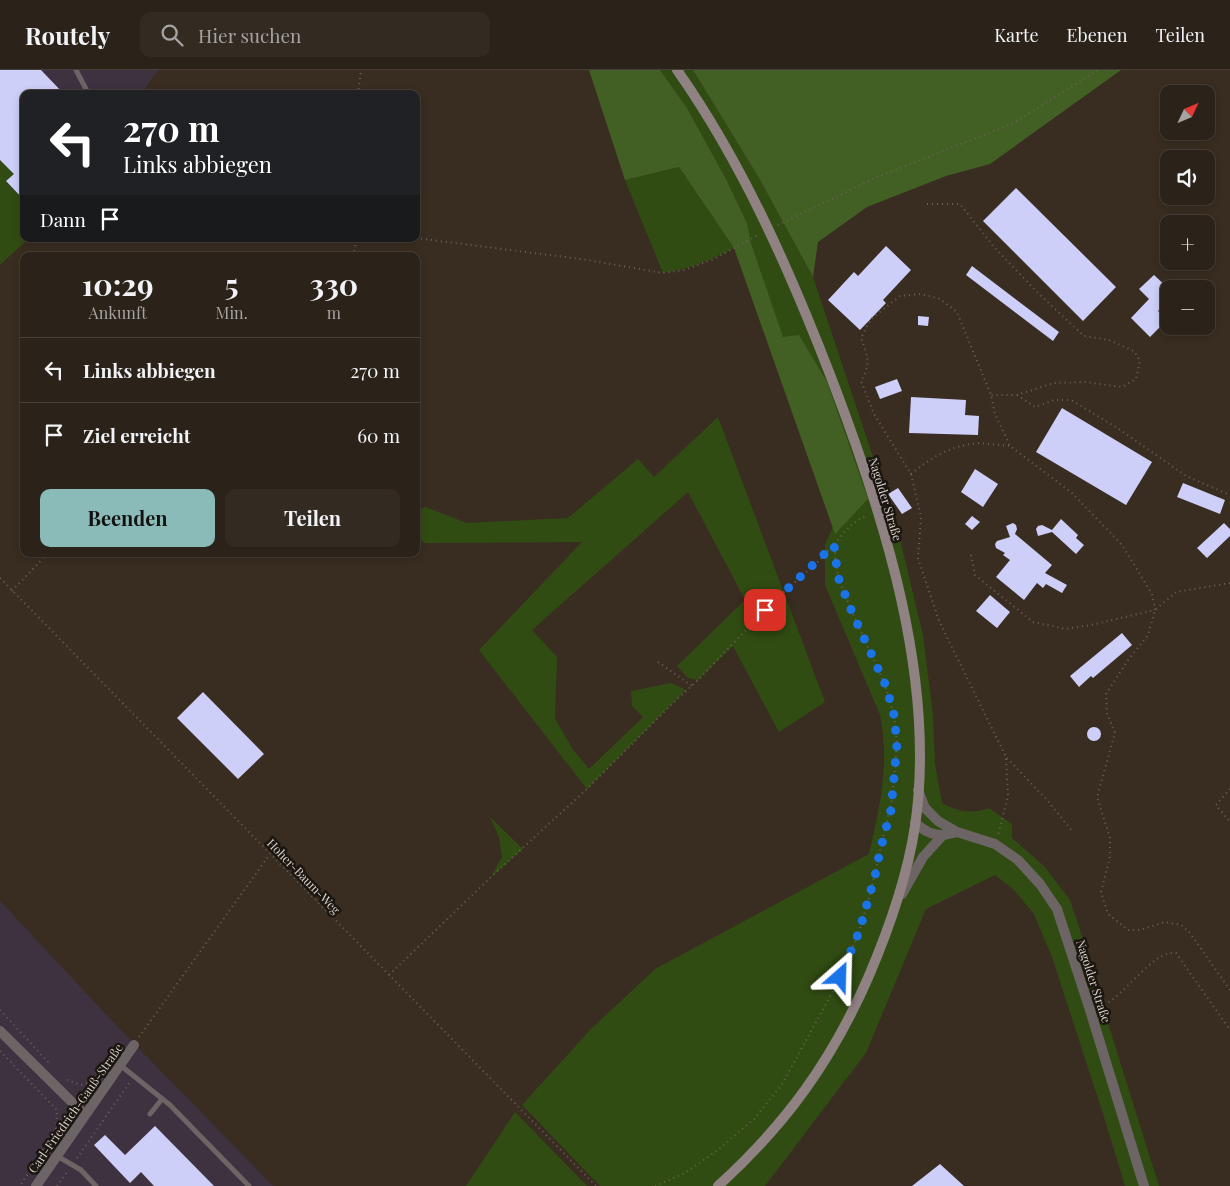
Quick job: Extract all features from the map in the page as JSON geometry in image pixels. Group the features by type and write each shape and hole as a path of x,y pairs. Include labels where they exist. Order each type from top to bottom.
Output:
{"main road":[{"name":"Nagolder Straße","path":"677,70 719,133 769,230 824,359 878,512 899,590 912,666 919,734 918,790 915,823 906,872 886,936 857,1001 827,1058 806,1090 785,1117 741,1165 718,1186"}],"street":[{"name":"Nagolder Straße","path":"918,790 925,808 938,821 957,832 996,844 1018,860 1040,884 1057,908 1144,1186"},
{"path":"915,823 927,820 938,821"},
{"path":"915,823 933,835 943,835"},
{"name":"Nagolder Straße","path":"943,835 957,832"},
{"path":"895,906 923,857 943,835"},
{"path":"0,1031 85,1115"},
{"name":"Carl-Friedrich-Gauß-Straße","path":"36,1186 134,1044"}],"lane":[{"path":"76,70 86,90"},
{"path":"120,1064 162,1099 249,1186"},
{"path":"150,1114 162,1099"},
{"path":"57,1156 81,1170 96,1186"}],"path":[{"path":"358,90 361,70"},
{"path":"420,239 581,259 663,273 684,270 714,259 790,218 877,177 1012,124 1093,71 1098,70"},
{"path":"927,204 960,204 994,247 1036,292 1084,336 1109,340 1134,351 1140,361 1136,380 1122,387 1086,382 1054,383 1018,395 991,395"},
{"path":"1072,831 1047,800 1006,757 939,621 918,558 921,517 911,474 874,414 862,381 868,368 865,347 861,338 872,319 900,296 920,294 940,299 957,312 991,395 995,414 1010,446 1072,493 1122,544 1152,594 1155,610 1148,635 1128,660 1106,694 1106,712 1115,733 1097,797 1110,838 1110,857 1102,892 1108,914 1128,930 1140,930 1165,922 1181,925 1190,934 1230,990"},
{"path":"1018,395 1035,407 1054,400 1071,400 1119,428 1186,476 1230,495"},
{"path":"911,474 926,462 946,451 972,444 1010,446"},
{"path":"389,975 491,877 587,789 732,646 776,599 834,545 850,526 860,518 878,512"},
{"path":"656,1186 685,1173 719,1149 754,1119 781,1086 844,968 859,932 870,895 892,799 897,744 894,715 886,686 838,577 834,545"},
{"path":"971,555 975,575 1033,622 1066,629 1155,610 1176,592 1230,582"},
{"path":"12,591 44,557"},
{"name":"Hoher-Baum-Weg","path":"0,578 596,1186"},
{"path":"658,662 692,686"},
{"path":"996,844 1008,796 1006,757"},
{"path":"1230,789 1216,806 1230,822"},
{"path":"64,1079 81,1086 90,1082 118,1043 134,1044 270,854"},
{"path":"1090,1010 1106,1005 1156,960 1170,952 1176,953 1230,1030"},
{"path":"0,1010 51,1065"},
{"path":"0,1051 57,1110 56,1128 20,1186"},
{"path":"57,1186 134,1076"}],"shaded area":[{"path":"0,70 159,70 144,90 20,90 20,196 6,181"},
{"path":"0,901 115,1024 273,1186 0,1186"}],"green space":[{"path":"589,70 660,70 687,108 726,179 747,223 751,243 783,337 799,335 827,382 868,499 835,534 734,248 679,167 625,180"},
{"path":"660,70 693,70 759,178 813,277 899,535 923,635 933,715 935,764 942,803 965,811 989,808 1012,824 1012,838 1044,866 1070,900 1105,1005 1106,1017 1159,1186 1125,1186 1052,957 1034,914 1013,889 995,875 926,909 866,1053 765,1186 600,1186 522,1105 591,1029 655,969 869,854 882,785 884,751 880,715 825,585 825,545 833,527 835,533 783,338 751,243 747,223 726,179 687,108"},
{"path":"693,70 1121,70 990,164 946,176 867,207 818,242 813,277 759,178"},
{"path":"0,160 14,174 6,182 20,196 20,242 25,242 0,265"},
{"path":"679,167 734,248 700,264 663,273 625,180"},
{"path":"718,417 825,702 779,732 733,646 698,680 688,678 677,666 745,600 688,492 532,630 557,657 555,719 574,751 589,769 643,717 632,706 631,691 671,683 686,690 587,789 479,650 582,542 424,543 420,538 420,510 425,507 467,523 568,518 638,459 654,477"},
{"path":"490,817 523,849 491,877 502,857 499,837"},
{"path":"515,1112 587,1186 466,1186"}],"building":[{"path":"0,70 41,70 60,90 20,90 20,196 6,181 14,174 0,160"},
{"path":"1016,188 1116,287 1083,321 983,221"},
{"path":"886,246 911,270 883,300 886,303 860,330 828,300 854,272 858,276"},
{"path":"972,266 1059,332 1053,341 966,275"},
{"path":"1154,275 1160,281 1160,309 1158,311 1160,313 1160,327 1150,337 1131,318 1149,299 1139,289"},
{"path":"918,316 929,317 928,326 918,325"},
{"path":"897,379 902,391 880,399 875,387"},
{"path":"911,397 966,400 965,415 979,416 978,435 909,433"},
{"path":"1062,408 1152,462 1126,505 1036,452"},
{"path":"975,469 998,484 983,507 961,492"},
{"path":"1183,483 1225,500 1220,514 1177,497"},
{"path":"898,488 912,508 902,514 888,494"},
{"path":"972,516 980,522 972,530 965,524"},
{"path":"1061,519 1078,535 1076,538 1084,545 1076,554 1052,532 1038,536 1036,529 1038,526 1042,525 1052,530"},
{"path":"1013,523 1017,529 1015,534 1052,565 1045,573 1067,585 1062,593 1046,584 1043,588 1037,583 1024,600 996,577 1010,560 1003,555 1005,553 996,548 995,544 997,541 1010,537 1006,526"},
{"path":"1224,523 1230,529 1230,536 1207,558 1197,548"},
{"path":"990,595 1010,612 997,628 976,611"},
{"path":"1122,633 1132,645 1093,678 1091,676 1079,687 1070,676"},
{"path":"203,692 264,754 238,779 177,718"},
{"path":"1091,727 1097,727 1101,734 1097,741 1091,741 1087,737 1087,731"},
{"path":"155,1126 214,1186 154,1186 141,1172 130,1183 94,1145 105,1135 125,1155"},
{"path":"940,1164 964,1186 912,1186"}],"route":[{"path":"765,610 834,545 838,577 886,686 894,715 897,744 891,810 859,932 840,977"}]}
